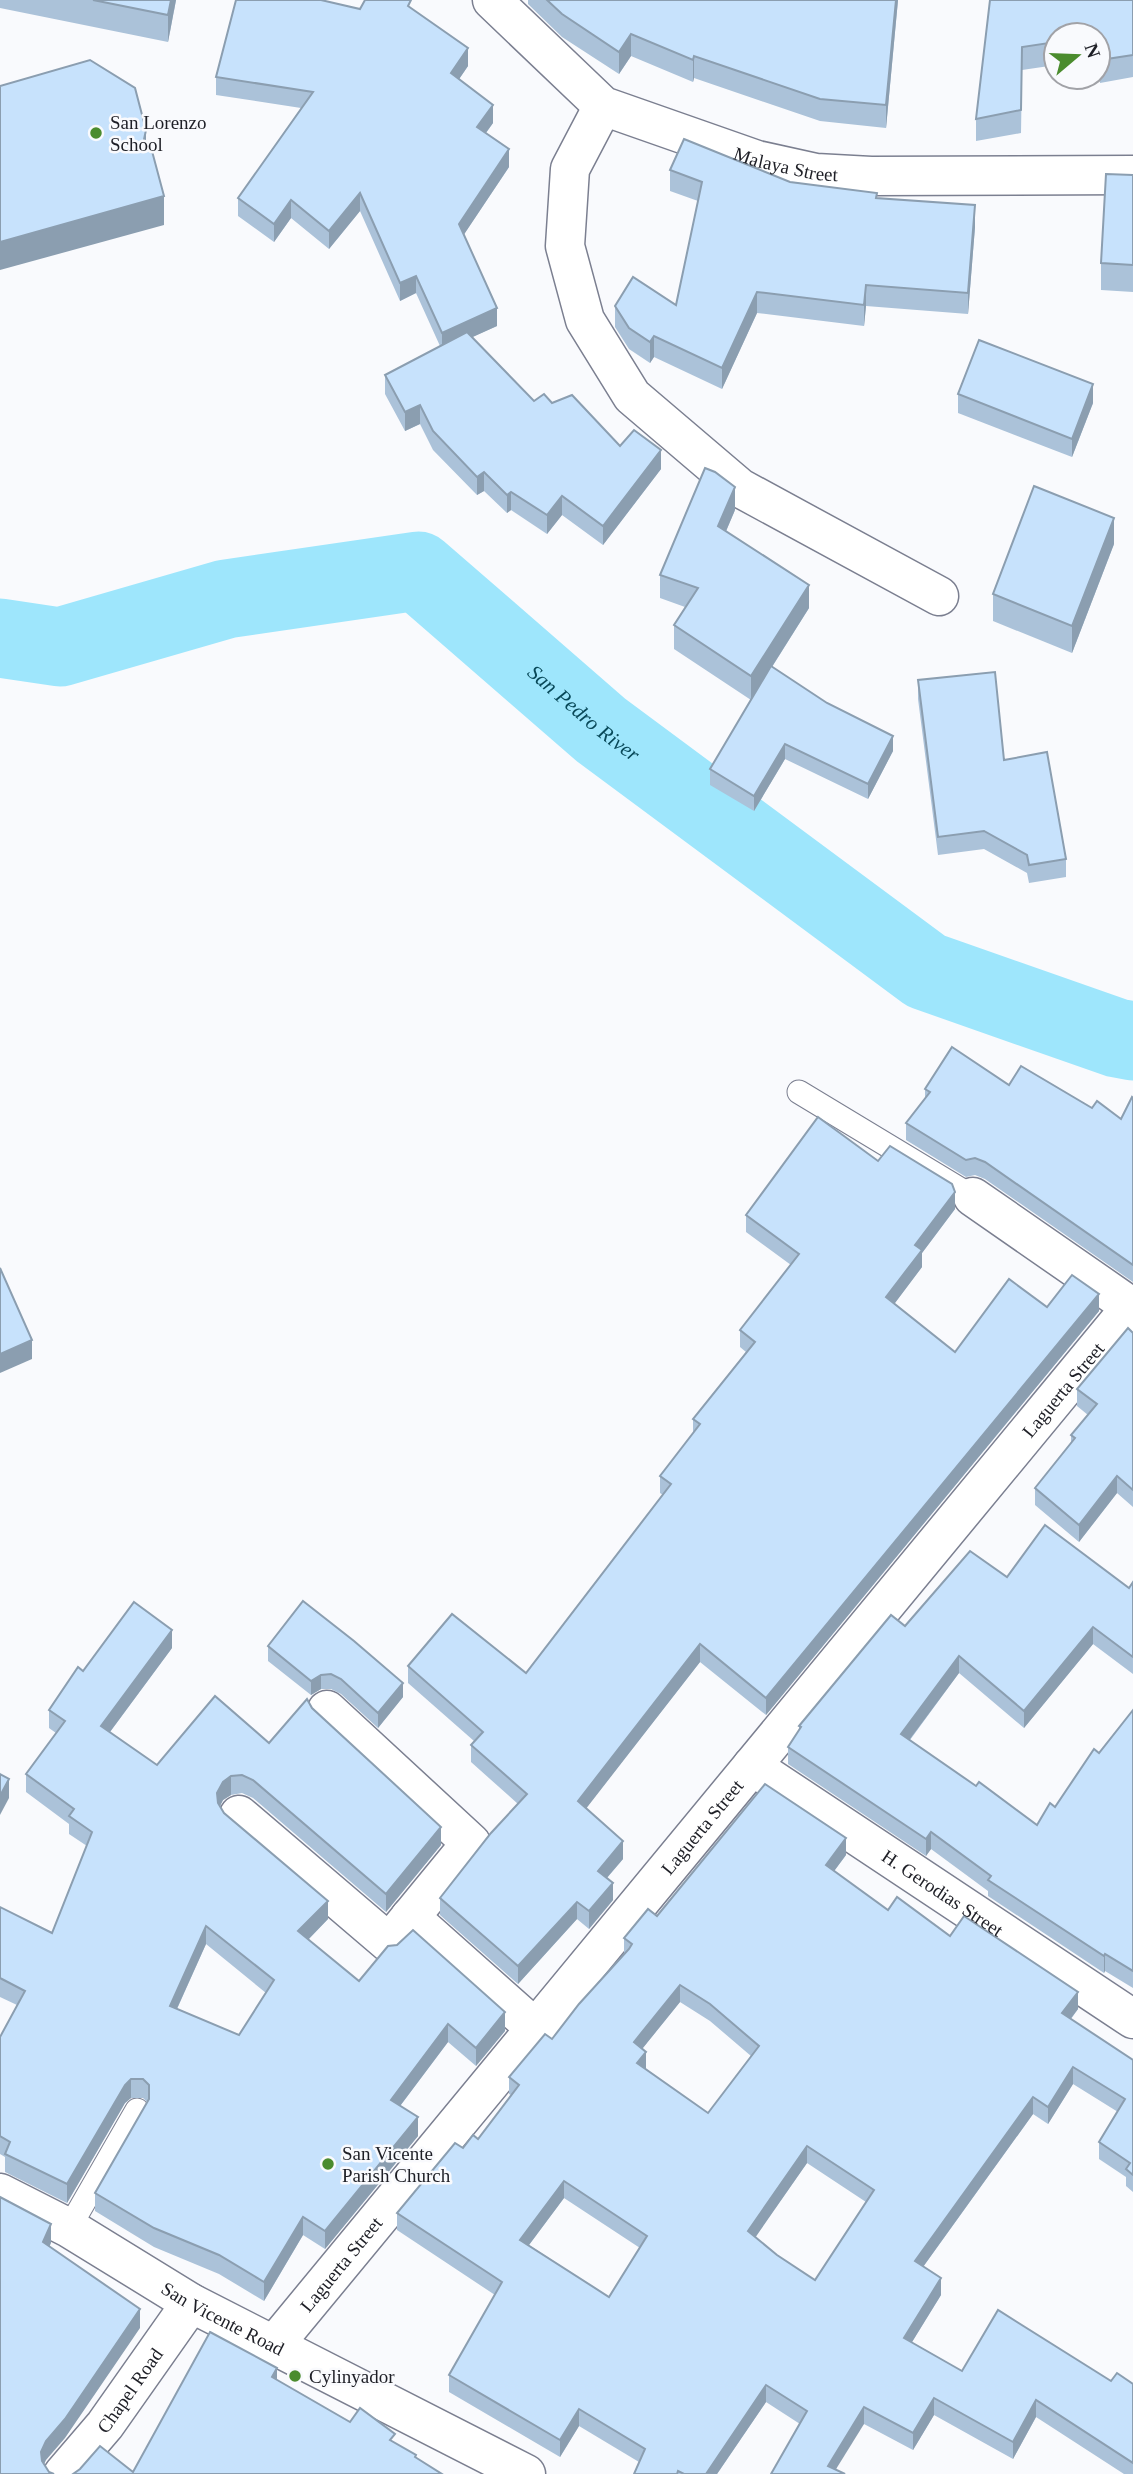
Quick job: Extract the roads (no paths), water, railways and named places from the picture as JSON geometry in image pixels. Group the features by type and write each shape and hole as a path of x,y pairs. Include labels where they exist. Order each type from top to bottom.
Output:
{"street":[{"name":"Malaya Street","path":"492,0 603,106 757,160 816,173 871,176 1133,175"},
{"path":"603,106 570,169 565,246 585,320 632,396 740,488 939,596"},
{"path":"973,1197 1132,1308"},
{"name":"Laguerta Street","path":"274,2345 1132,1308"},
{"path":"239,1815 388,1943 410,1917 471,1843 327,1710"},
{"name":"H. Gerodias Street","path":"752,1766 1133,2019"},
{"path":"410,1917 536,2029"},
{"name":"San Vicente Road","path":"0,2193 69,2228 191,2303 526,2474"},
{"name":"Chapel Road","path":"63,2474 106,2425 191,2303"}],"lane":[{"path":"799,1092 973,1197"},
{"path":"69,2228 137,2110"}],"waterway":[{"name":"San Pedro River","path":"0,638 60,647 226,599 418,571 601,730 926,971 1117,1038 1133,1041"}],"place":[{"name":"San Lorenzo School","path":"96,133"},
{"name":"San Vicente Parish Church","path":"328,2164"},
{"name":"Cylinyador","path":"295,2376"}]}
